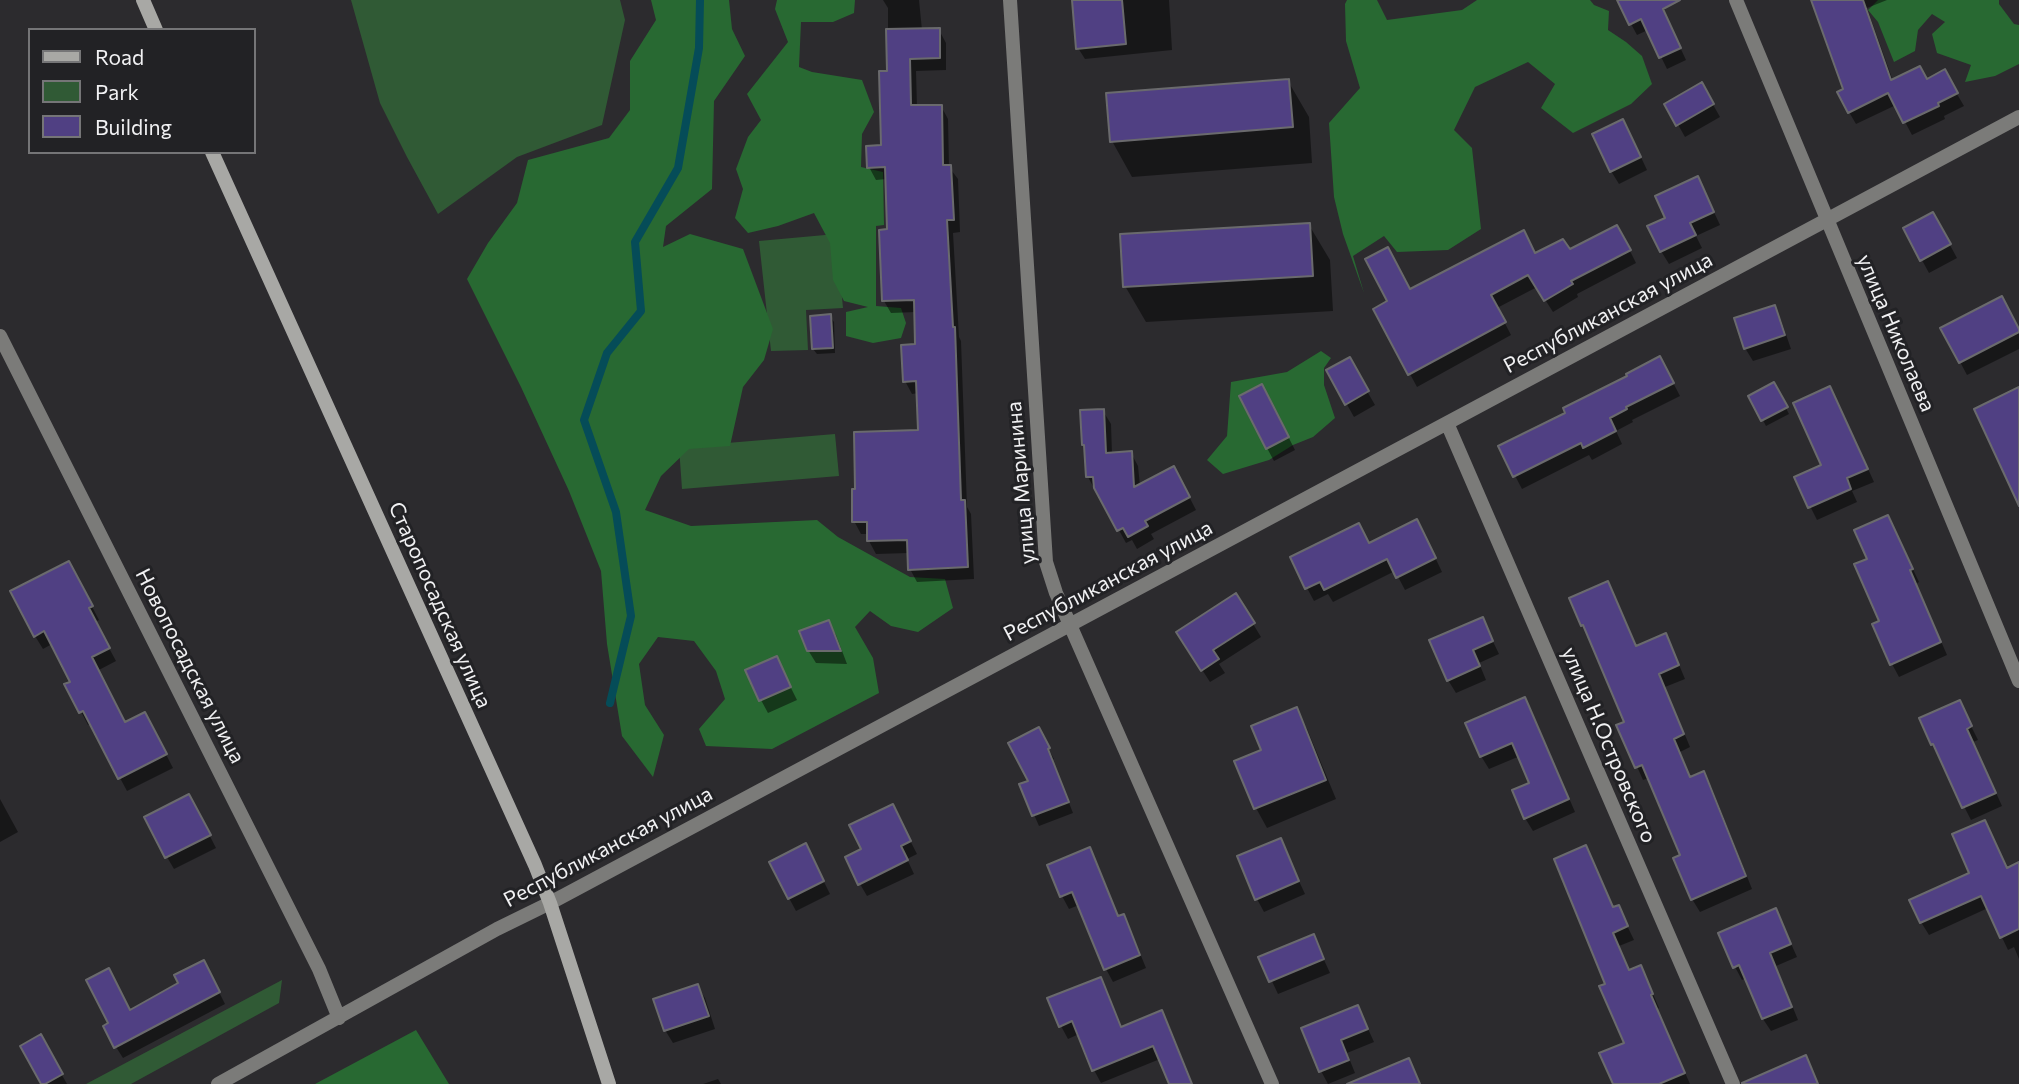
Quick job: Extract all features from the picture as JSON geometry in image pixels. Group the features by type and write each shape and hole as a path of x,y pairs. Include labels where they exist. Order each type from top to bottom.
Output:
{"main road":[{"path":"143,0 155,28"},
{"name":"Старопосадская улица","path":"213,154 529,853 550,904 609,1084"}],"street":[{"name":"улица Маринина","path":"1010,0 1046,562 1054,586 1272,1084"},
{"name":"улица Николаева","path":"1736,0 2019,681"},
{"name":"Республиканская улица","path":"218,1084 497,929 550,904 2019,117"},
{"name":"Новопосадская улица","path":"0,335 313,957 339,1018"},
{"name":"улица Н.Островского","path":"1447,423 1733,1084"}],"green space":[{"path":"351,0 620,0 625,20 602,125 517,157 438,214 380,103"},
{"path":"651,0 729,0 732,29 745,56 714,101 712,189 666,226 663,247 690,234 743,249 773,329 764,360 743,387 730,446 689,449 661,476 645,510 691,526 817,520 838,537 910,577 945,579 953,608 918,632 891,626 870,611 855,627 873,658 879,693 772,749 706,746 699,729 725,699 716,671 694,641 658,637 639,664 645,705 664,735 653,777 622,736 607,644 601,571 569,491 467,279 488,243 517,203 528,160 609,138 630,110 630,61 656,20"},
{"path":"777,0 855,0 854,13 833,22 801,22 799,67 812,72 862,80 874,112 862,134 861,167 883,172 884,225 876,226 876,306 901,308 906,323 901,338 873,343 846,336 846,312 868,307 844,301 833,280 830,243 814,213 748,233 735,218 743,189 736,169 748,137 761,120 747,94 788,42 775,9"},
{"path":"1347,0 1377,0 1387,20 1462,10 1477,0 1590,0 1594,5 1609,11 1608,30 1642,56 1652,84 1631,104 1573,133 1541,108 1555,84 1528,62 1475,87 1454,130 1472,148 1481,229 1448,250 1397,252 1384,236 1353,256 1364,293 1343,234 1334,197 1329,123 1360,88 1346,41"},
{"path":"1878,0 1999,0 1999,4 2014,24 2019,25 2019,64 1995,76 1965,82 1971,65 1937,53 1932,34 1945,22 1932,14 1918,30 1915,51 1894,62 1878,22 1868,10"},
{"path":"836,234 843,308 806,310 808,350 771,351 759,241"},
{"path":"1321,351 1331,358 1324,368 1324,385 1335,418 1313,437 1293,445 1269,460 1223,474 1207,460 1227,436 1231,382 1287,372"},
{"path":"835,434 839,476 682,489 679,447"},
{"path":"282,980 279,1003 131,1084 86,1084"},
{"path":"416,1030 449,1084 315,1084"}],"building":[{"path":"1072,0 1122,0 1126,44 1076,49"},
{"path":"1617,0 1680,0 1663,9 1681,48 1659,58 1641,19 1629,25"},
{"path":"1811,0 1863,0 1891,80 1920,66 1927,79 1945,69 1958,93 1938,103 1939,106 1903,123 1888,93 1848,113 1837,92 1843,89"},
{"path":"940,28 940,58 910,59 911,105 942,105 943,165 951,165 954,220 947,220 955,327 961,500 965,500 968,567 908,570 907,540 867,541 867,522 852,522 852,489 855,489 854,432 918,430 916,381 903,382 901,345 915,344 914,300 882,301 879,230 887,229 885,167 867,168 866,146 881,145 879,71 887,71 886,29"},
{"path":"1289,79 1293,127 1110,142 1106,93"},
{"path":"1702,82 1714,104 1676,126 1664,104"},
{"path":"1623,119 1641,157 1610,172 1592,134"},
{"path":"1698,176 1714,212 1690,223 1696,235 1660,252 1647,226 1665,218 1655,196"},
{"path":"1933,212 1951,244 1920,261 1903,228"},
{"path":"1310,223 1313,276 1123,287 1120,234"},
{"path":"1617,225 1631,250 1571,281 1573,284 1544,301 1528,275 1491,295 1506,322 1408,375 1373,309 1387,301 1365,259 1388,247 1410,289 1524,230 1535,253 1563,239 1570,249"},
{"path":"2002,296 2019,332 1959,363 1940,328"},
{"path":"1775,305 1785,335 1744,349 1734,318"},
{"path":"831,314 833,348 812,349 810,316"},
{"path":"1660,356 1674,383 1610,418 1616,431 1583,448 1581,443 1513,477 1498,446 1565,413 1563,408"},
{"path":"1350,357 1369,391 1345,405 1326,370"},
{"path":"1774,382 1788,407 1761,421 1748,396"},
{"path":"1262,384 1289,437 1266,449 1239,396"},
{"path":"1830,386 1868,469 1847,478 1851,489 1808,508 1794,477 1821,465 1793,403"},
{"path":"2019,387 2019,506 1974,409"},
{"path":"1104,409 1106,453 1132,451 1134,487 1174,466 1190,497 1145,521 1148,526 1128,537 1123,528 1117,531 1094,488 1093,477 1086,477 1080,410"},
{"path":"1888,515 1913,569 1910,570 1941,642 1890,665 1872,624 1879,621 1854,564 1867,559 1854,530"},
{"path":"1417,519 1436,558 1396,578 1387,559 1324,590 1320,582 1305,589 1290,557 1359,523 1369,543"},
{"path":"69,561 93,606 89,608 110,648 92,657 125,722 145,712 167,754 118,779 83,711 79,713 64,684 70,682 44,631 34,637 10,591"},
{"path":"1608,581 1636,646 1666,633 1679,665 1659,674 1684,734 1674,739 1690,777 1704,771 1746,876 1691,900 1673,858 1680,855 1642,765 1635,768 1616,725 1624,722 1569,598"},
{"path":"1236,593 1255,623 1213,650 1219,659 1201,671 1176,632"},
{"path":"1483,617 1493,641 1473,650 1480,666 1447,681 1429,640"},
{"path":"829,620 841,651 807,651 799,631"},
{"path":"777,656 791,687 759,701 745,670"},
{"path":"1525,697 1569,799 1524,819 1512,790 1529,783 1512,743 1480,757 1465,723"},
{"path":"1960,700 1972,726 1967,729 1996,793 1962,808 1919,718"},
{"path":"1297,707 1326,780 1254,809 1234,761 1261,750 1251,726"},
{"path":"1039,727 1050,748 1048,749 1069,802 1032,816 1019,784 1028,781 1008,743"},
{"path":"189,794 211,835 165,858 144,817"},
{"path":"893,804 911,841 901,846 908,860 858,885 845,857 861,849 849,825"},
{"path":"1985,820 2007,868 2019,862 2019,929 2000,938 1981,896 1920,923 1909,900 1969,873 1952,834"},
{"path":"1281,838 1299,881 1255,900 1237,856"},
{"path":"806,843 824,881 788,899 769,862"},
{"path":"1586,845 1613,907 1619,905 1628,926 1613,933 1629,970 1641,965 1685,1073 1659,1084 1613,1084 1599,1053 1624,1043 1599,986 1605,984 1554,859"},
{"path":"1090,847 1118,916 1124,914 1140,955 1104,970 1072,892 1060,897 1047,865"},
{"path":"1776,908 1791,944 1770,953 1792,1007 1762,1019 1739,965 1733,968 1718,933"},
{"path":"1314,934 1324,959 1269,982 1258,957"},
{"path":"204,960 220,992 114,1048 103,1026 108,1023 86,980 109,968 130,1010 178,983 174,975"},
{"path":"1101,977 1121,1027 1162,1010 1192,1084 1169,1084 1153,1046 1092,1071 1072,1021 1059,1027 1047,998"},
{"path":"698,984 709,1016 664,1031 653,999"},
{"path":"1358,1005 1368,1029 1341,1040 1349,1060 1319,1072 1301,1028"},
{"path":"41,1034 63,1074 45,1084 41,1084 20,1046"},
{"path":"1806,1055 1818,1084 1742,1084 1742,1083"},
{"path":"1409,1058 1420,1084 1347,1084"}],"waterway":[{"path":"610,703 631,616 616,512 584,420 607,353 641,311 635,242 678,168 699,48 700,0"}]}
